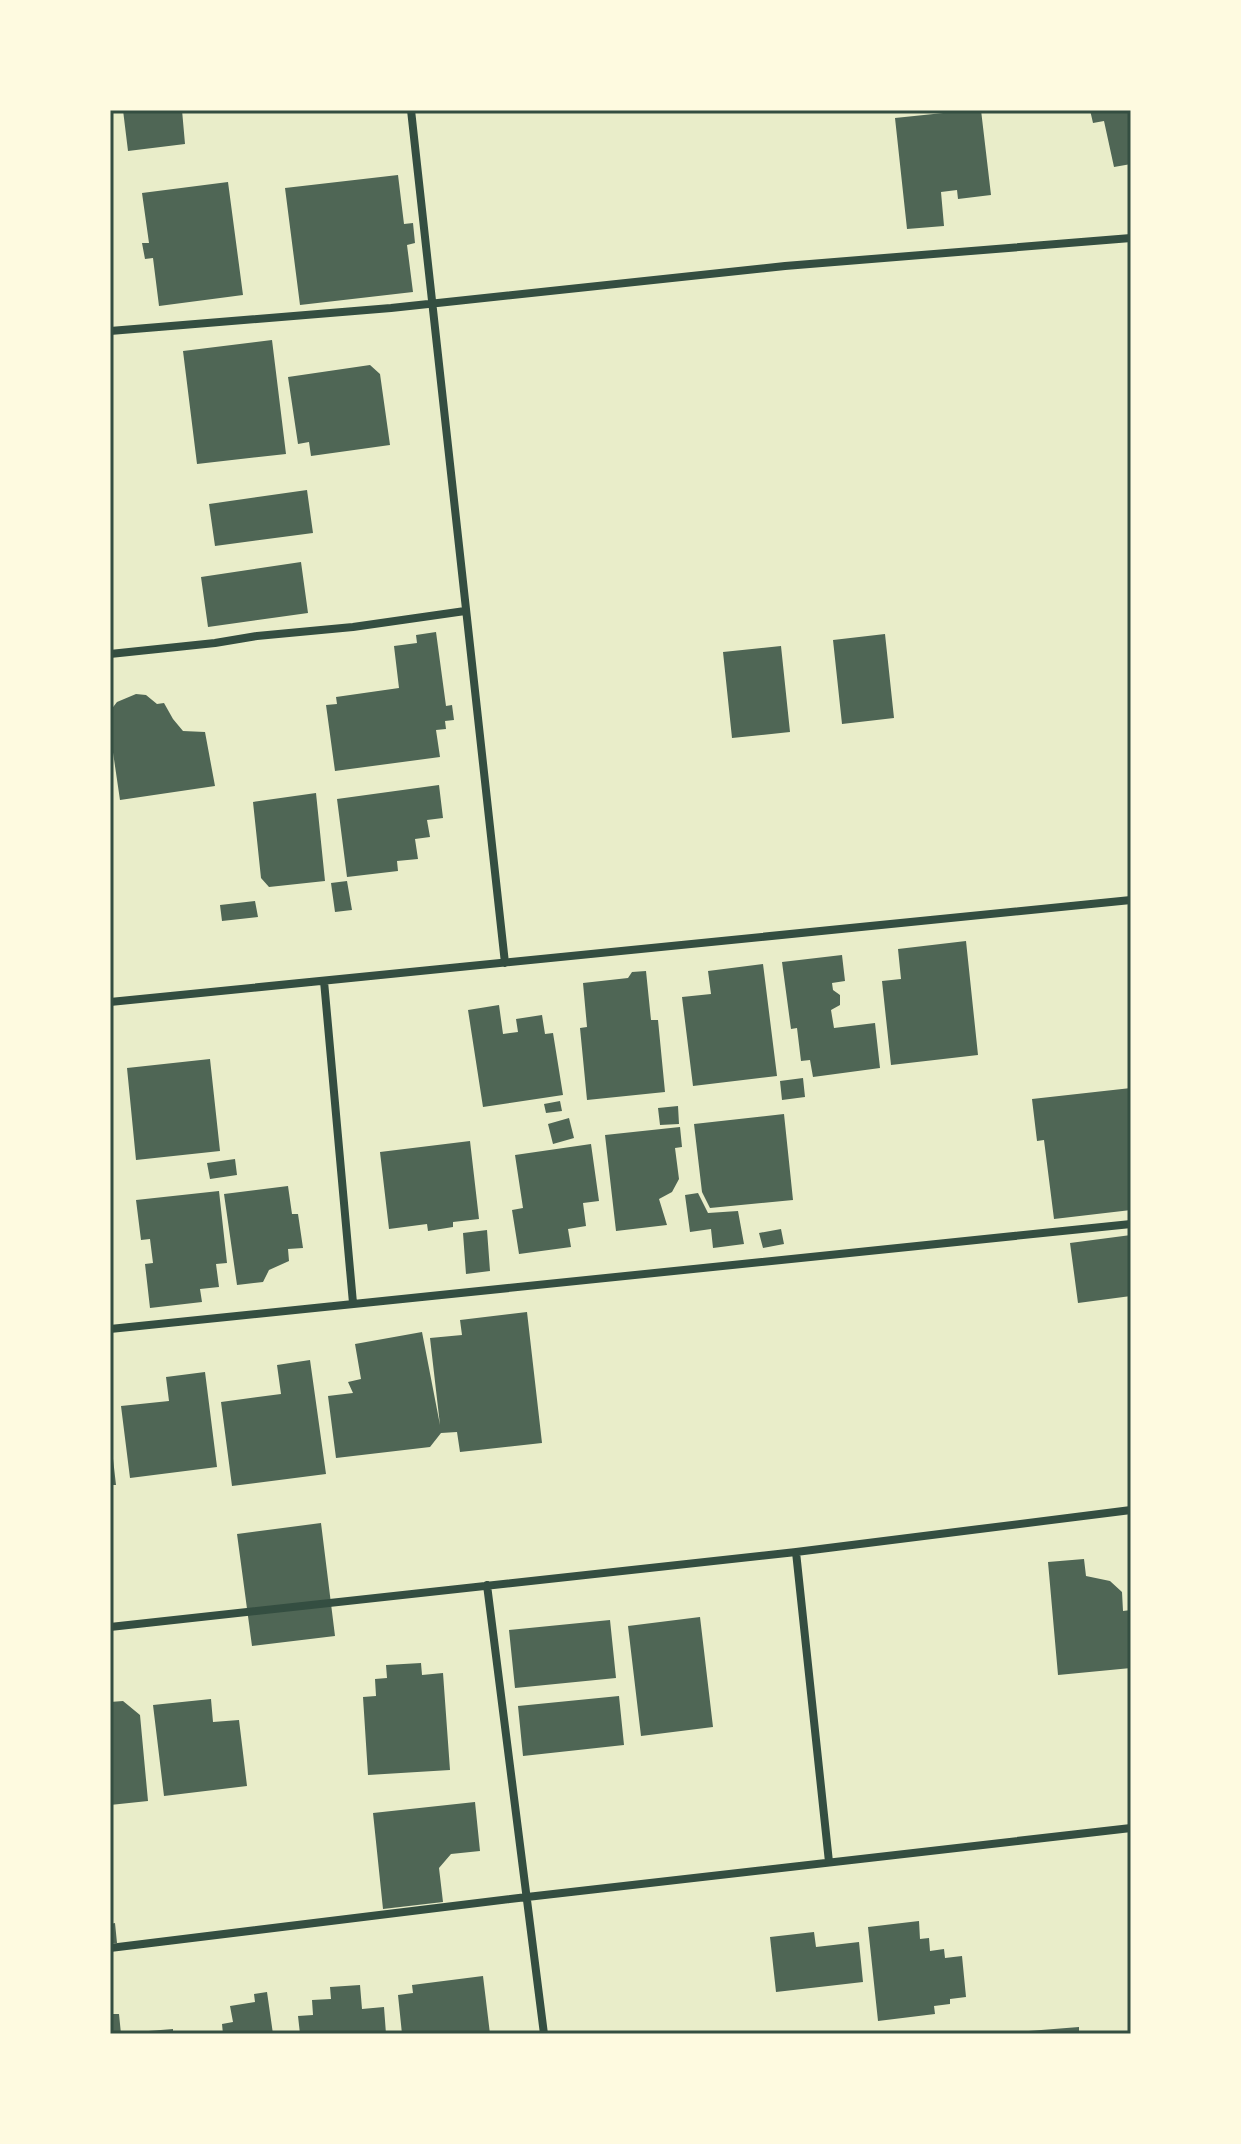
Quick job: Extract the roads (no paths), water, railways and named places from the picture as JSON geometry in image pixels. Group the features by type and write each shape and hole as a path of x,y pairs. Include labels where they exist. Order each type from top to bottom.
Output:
{"street":[{"path":"411,110 505,963"},
{"path":"110,331 433,304 785,266 1131,238"},
{"path":"110,654 353,627 465,611"},
{"path":"110,1002 1131,900"},
{"path":"324,981 353,1303"},
{"path":"110,1329 1131,1224"},
{"path":"110,1627 796,1552 1131,1510"},
{"path":"796,1552 829,1862"},
{"path":"487,1585 544,2034"},
{"path":"110,1948 1131,1828"}]}
